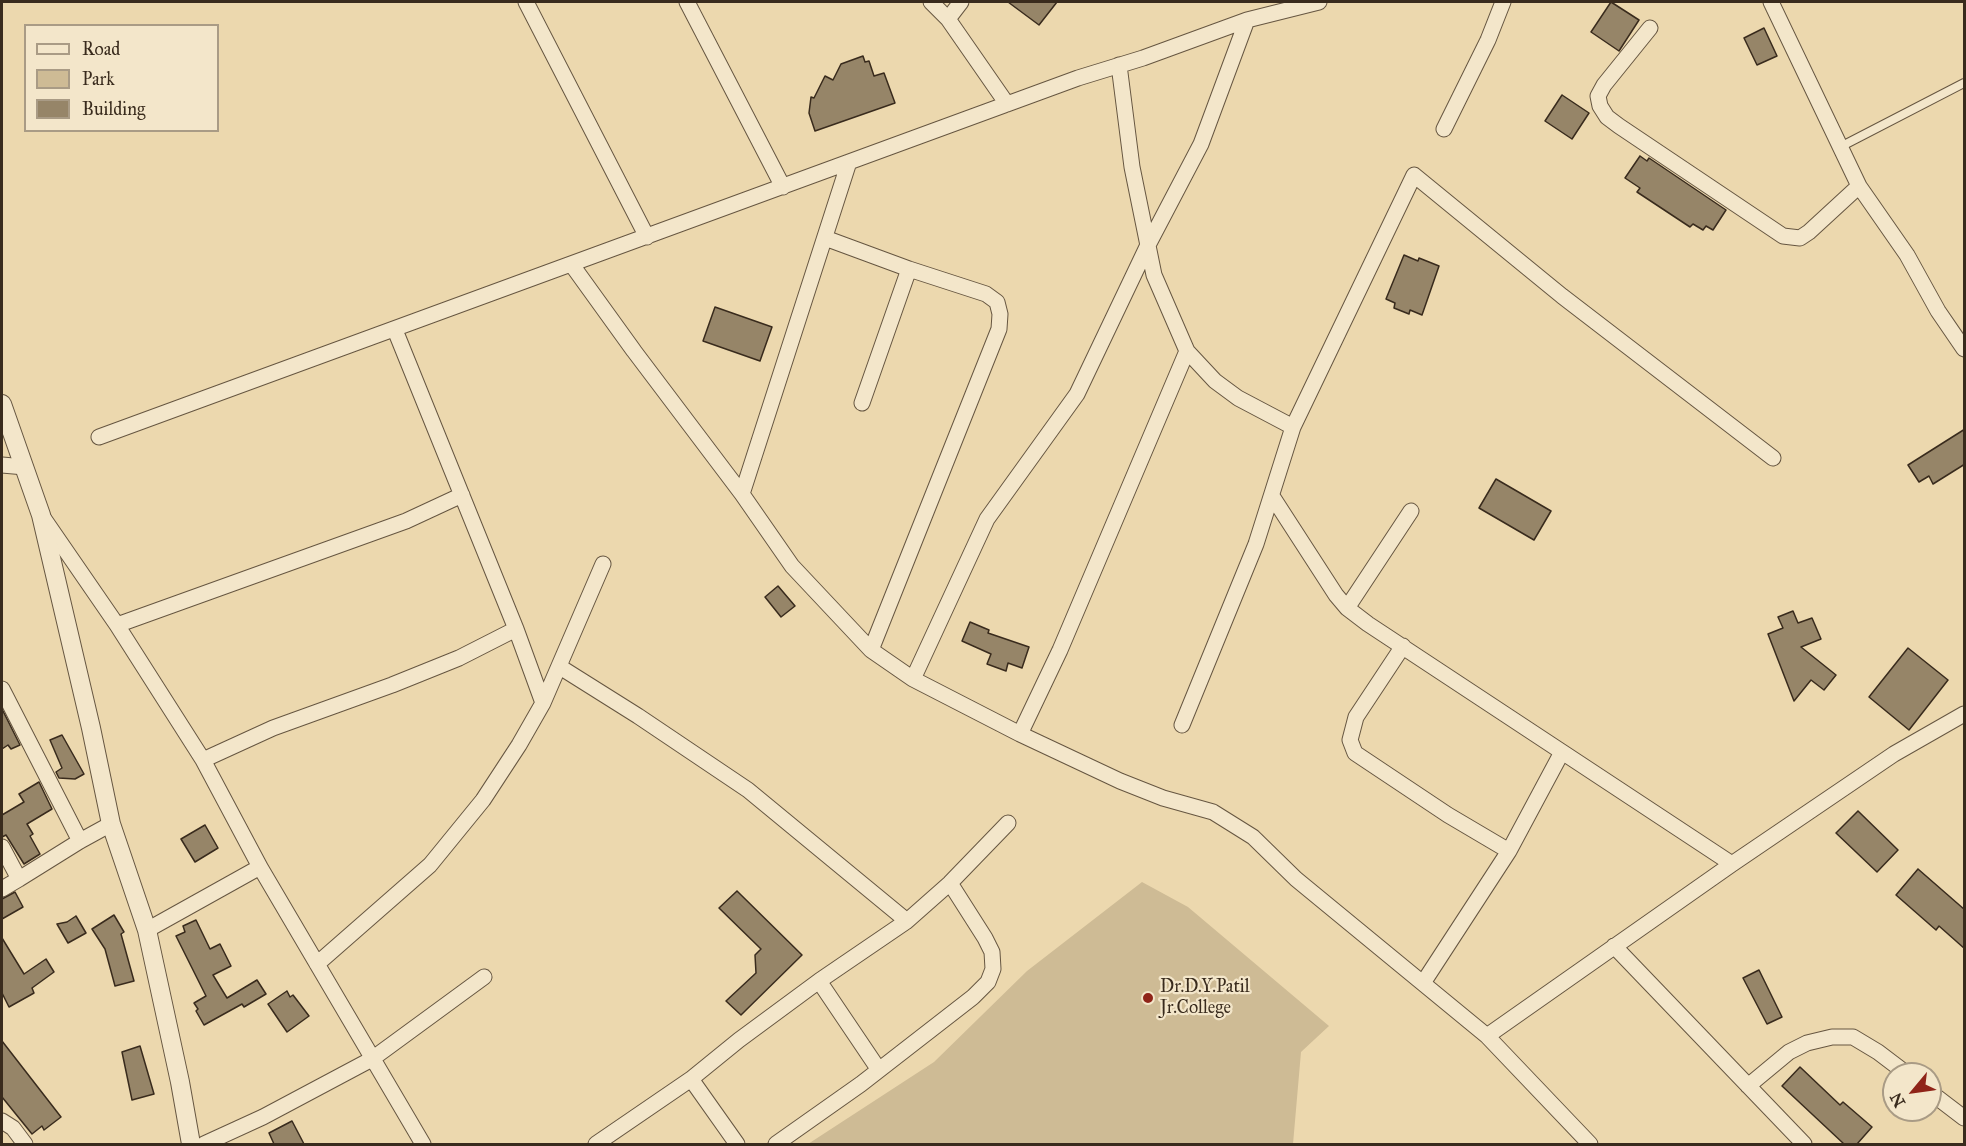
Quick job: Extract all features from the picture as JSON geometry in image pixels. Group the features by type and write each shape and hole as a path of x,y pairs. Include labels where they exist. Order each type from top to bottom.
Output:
{"street":[{"path":"526,2 647,237"},
{"path":"687,2 783,187"},
{"path":"931,2 948,19 1007,104"},
{"path":"948,19 962,2"},
{"path":"99,437 1078,78 1248,20 1319,2"},
{"path":"1444,129 1488,40 1503,2"},
{"path":"1771,2 1860,186 1907,255 1938,310 1965,349"},
{"path":"913,679 987,519 1077,393 1147,247 1201,144 1248,20"},
{"path":"1650,28 1604,85 1598,96 1600,106 1607,117 1783,236 1800,238 1860,186"},
{"path":"1119,65 1132,167 1147,247 1154,275 1187,351 1215,381 1238,398 1293,427"},
{"path":"742,494 849,162"},
{"path":"1182,725 1256,544 1293,427 1414,175 1562,296 1773,458"},
{"path":"825,238 986,294 997,302 1000,314 999,328 871,650"},
{"path":"572,265 742,494 792,566 871,650 913,679 1020,734 1120,781 1163,798 1213,812 1253,837 1296,879 1487,1036 1590,1144"},
{"path":"862,403 909,269"},
{"path":"395,330 516,629 543,703"},
{"path":"1020,734 1059,650 1187,351"},
{"path":"2,404 41,515 92,728 111,824 147,930 191,1144"},
{"path":"2,465 25,467"},
{"path":"117,625 406,521 462,495"},
{"path":"1272,496 1336,595 1347,608 1732,864"},
{"path":"1347,608 1411,511"},
{"path":"41,515 117,625 203,760 260,867 423,1144"},
{"path":"317,964 430,865 483,800 543,703 603,564"},
{"path":"203,760 273,728 459,658 516,629"},
{"path":"1403,646 1356,717 1350,740 1355,753 1448,815 1509,851"},
{"path":"560,667 748,790 907,921"},
{"path":"2,689 80,841"},
{"path":"1487,1036 1732,864 1894,754 1965,714"},
{"path":"1423,983 1509,851 1562,752"},
{"path":"596,1144 691,1079 819,981 907,921 950,884 1008,823"},
{"path":"2,889 111,824"},
{"path":"2,847 19,879"},
{"path":"147,930 260,867"},
{"path":"776,1144 879,1070 973,997 988,982 993,969 992,952 950,884"},
{"path":"1614,946 1804,1144"},
{"path":"204,1144 263,1118 372,1059 484,977"},
{"path":"819,981 879,1070"},
{"path":"1748,1086 1789,1052 1808,1043 1832,1038 1853,1037 1891,1062"},
{"path":"691,1079 737,1144"},
{"path":"1942,1101 1965,1118"},
{"path":"2,1121 13,1128 25,1144"}],"lane":[{"path":"1842,146 1965,83"}],"green space":[{"name":"Dr.D.Y.Patil Jr.College","path":"1142,882 1188,907 1329,1026 1301,1052 1293,1144 808,1144 934,1062 1027,971"}],"building":[{"path":"1008,2 1057,2 1039,25"},
{"path":"1611,2 1639,20 1619,51 1591,32"},
{"path":"1764,28 1777,56 1757,65 1744,38"},
{"path":"863,56 865,62 869,61 874,76 884,73 895,103 815,131 809,113 811,97 814,98 825,76 833,80 841,64"},
{"path":"1562,95 1589,113 1572,139 1545,121"},
{"path":"1640,156 1647,161 1649,158 1726,210 1713,230 1706,226 1703,230 1693,224 1690,227 1637,192 1640,188 1625,178"},
{"path":"1404,255 1439,266 1422,315 1410,310 1409,314 1394,308 1395,303 1386,299"},
{"path":"715,307 772,327 760,361 703,341"},
{"path":"1965,429 1965,464 1933,484 1929,476 1919,482 1908,465"},
{"path":"1496,479 1551,511 1534,540 1479,508"},
{"path":"778,586 795,606 781,617 765,597"},
{"path":"1793,611 1798,623 1812,618 1821,639 1801,647 1836,675 1824,690 1811,680 1794,701 1768,634 1783,628 1778,617"},
{"path":"970,622 989,630 988,633 1029,647 1022,668 1008,663 1006,671 987,664 991,654 962,641"},
{"path":"1908,648 1948,680 1909,730 1869,697"},
{"path":"2,709 20,745 11,749 8,745 2,749"},
{"path":"62,735 84,774 75,779 59,778 56,772 62,768 50,740"},
{"path":"39,782 52,809 27,824 33,834 30,836 40,854 24,864 6,835 2,837 2,815 24,802 19,794"},
{"path":"1858,811 1898,850 1877,872 1836,833"},
{"path":"205,825 218,848 195,862 181,839"},
{"path":"1918,869 1965,910 1965,949 1939,926 1936,930 1896,895"},
{"path":"737,891 802,955 741,1015 726,1001 756,973 755,955 761,949 719,908"},
{"path":"15,892 23,907 2,919 2,899"},
{"path":"114,915 124,932 121,934 134,981 115,986 105,949 92,929"},
{"path":"76,916 86,933 68,943 57,924 67,922"},
{"path":"196,920 210,949 220,944 231,966 213,975 227,998 257,980 266,994 204,1025 194,1003 206,996 176,936 185,932 183,926"},
{"path":"2,938 24,974 46,959 54,972 32,988 34,993 9,1007 2,993"},
{"path":"1759,970 1782,1017 1767,1024 1743,978"},
{"path":"287,991 290,997 293,995 309,1016 287,1032 268,1004"},
{"path":"2,1041 61,1117 44,1130 42,1126 32,1134 2,1097"},
{"path":"140,1046 154,1094 132,1100 122,1052"},
{"path":"1800,1067 1840,1105 1843,1102 1872,1127 1857,1144 1844,1144 1782,1086"},
{"path":"292,1121 304,1144 274,1144 269,1133"}],"place":[{"name":"Dr.D.Y.Patil Jr.College","path":"1148,998"}]}
